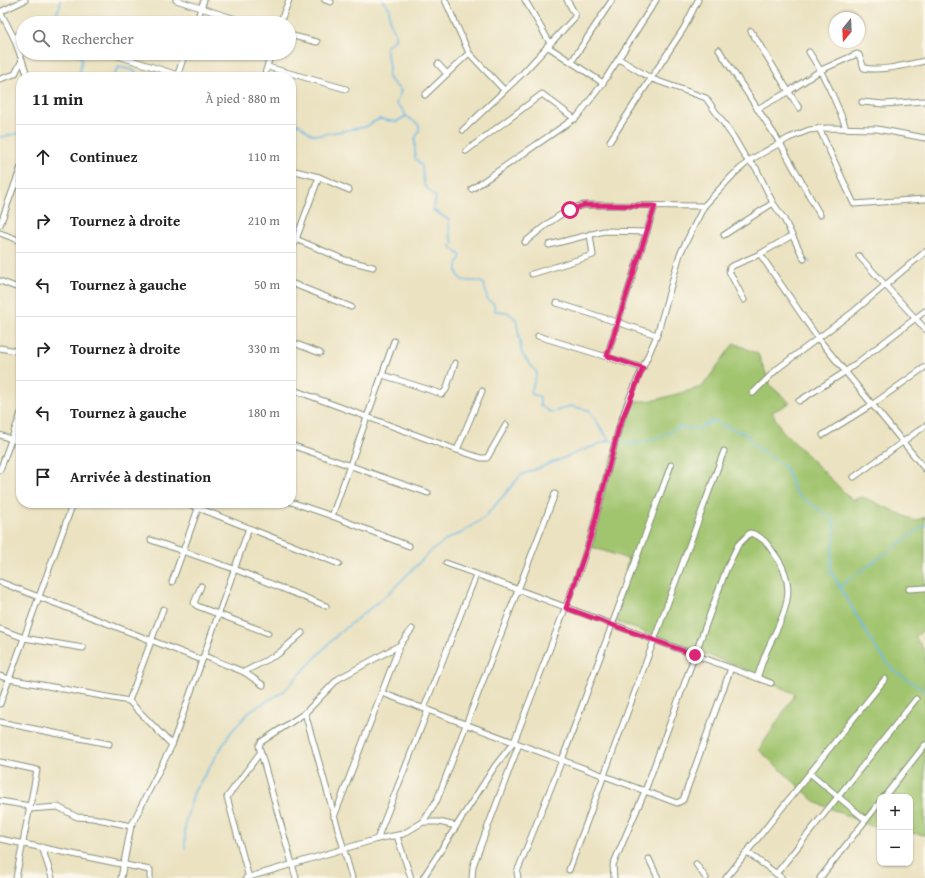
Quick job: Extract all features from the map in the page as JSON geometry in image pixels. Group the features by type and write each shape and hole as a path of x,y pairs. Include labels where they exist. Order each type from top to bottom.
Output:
{"street":[{"path":"16,44 0,11 25,0"},
{"path":"176,0 226,16"},
{"path":"198,16 204,0"},
{"path":"283,16 289,0"},
{"path":"325,0 331,2"},
{"path":"445,0 469,53 504,90"},
{"path":"525,0 549,45 603,83"},
{"path":"463,130 549,45 574,17 575,14 567,0"},
{"path":"572,61 612,0"},
{"path":"472,190 575,119 603,83 656,0"},
{"path":"610,141 684,28 698,0"},
{"path":"751,31 799,108"},
{"path":"296,37 317,42"},
{"path":"719,50 780,143 820,216"},
{"path":"809,52 821,70 837,102 846,128"},
{"path":"425,95 469,53"},
{"path":"757,109 788,92 821,70 857,54 862,65 866,68 877,68 925,61"},
{"path":"619,59 652,79 706,98 734,138 745,158 750,160 756,168 773,203 784,219 791,236 804,259"},
{"path":"22,60 26,72"},
{"path":"0,79 15,74 22,60"},
{"path":"130,60 166,72"},
{"path":"179,72 183,60"},
{"path":"266,72 270,60"},
{"path":"438,64 447,74"},
{"path":"268,67 286,72"},
{"path":"296,75 346,89"},
{"path":"466,151 540,94 543,94 575,119"},
{"path":"862,102 891,104 925,102"},
{"path":"819,128 854,204 925,199"},
{"path":"472,878 475,860 591,536 619,427 657,334 680,254 704,206 733,175 750,160 798,134 819,128 846,128 883,130 925,138"},
{"path":"296,171 319,177 349,190"},
{"path":"296,233 319,177"},
{"path":"0,224 16,179"},
{"path":"724,235 773,203"},
{"path":"525,242 558,217 576,207 584,205 704,206"},
{"path":"607,356 655,206"},
{"path":"549,245 590,234 614,230 646,232"},
{"path":"0,233 16,239"},
{"path":"532,274 592,256 594,254 590,234"},
{"path":"744,300 729,269 760,254 791,236"},
{"path":"296,239 345,260 373,267"},
{"path":"753,393 777,369 886,285 925,252"},
{"path":"760,254 818,337 925,470"},
{"path":"859,256 925,329"},
{"path":"0,281 16,287"},
{"path":"296,285 351,307"},
{"path":"557,303 657,334"},
{"path":"799,401 845,372 925,311"},
{"path":"538,336 643,368"},
{"path":"332,516 394,341"},
{"path":"296,344 320,353"},
{"path":"0,348 16,351"},
{"path":"383,375 442,394 446,390 455,363"},
{"path":"823,435 873,404 925,367"},
{"path":"296,390 481,458 487,458 506,425"},
{"path":"457,450 482,391"},
{"path":"0,470 16,426"},
{"path":"854,477 925,426"},
{"path":"0,435 16,441"},
{"path":"296,447 428,493"},
{"path":"569,870 724,452"},
{"path":"518,878 517,872 562,760 671,465"},
{"path":"423,822 437,800 555,494"},
{"path":"296,504 409,546"},
{"path":"0,704 71,508"},
{"path":"172,582 199,508"},
{"path":"206,508 249,528 339,564"},
{"path":"121,878 131,826 172,745 249,528"},
{"path":"614,878 613,865 645,791 733,553 738,545 750,533 758,535 765,541 778,558 786,575 788,590 785,611 768,647 757,678"},
{"path":"151,540 234,569 326,606"},
{"path":"446,563 771,683"},
{"path":"377,839 476,575"},
{"path":"0,582 151,640 244,672 263,685"},
{"path":"201,586 194,603 197,606 268,632"},
{"path":"909,589 925,588"},
{"path":"129,701 163,609"},
{"path":"0,629 24,638 83,648"},
{"path":"334,817 400,645 412,629"},
{"path":"244,672 278,654 302,633"},
{"path":"296,878 259,746 261,742 305,713 338,679 400,645"},
{"path":"382,693 677,803 683,800 731,668"},
{"path":"0,676 9,679 129,701 172,745"},
{"path":"726,878 885,680"},
{"path":"776,874 916,699"},
{"path":"305,713 352,878"},
{"path":"0,722 109,744"},
{"path":"423,878 494,766 516,743"},
{"path":"886,794 924,749"},
{"path":"260,753 226,797 248,878 377,839 397,836 423,822 439,822 456,826"},
{"path":"0,762 37,770 16,878"},
{"path":"810,773 866,820"},
{"path":"0,801 30,808 58,806 78,817 93,818 131,826"},
{"path":"820,878 877,806"},
{"path":"397,836 411,878"},
{"path":"0,839 150,870 150,878"},
{"path":"42,847 52,878"},
{"path":"747,852 782,878"},
{"path":"649,859 658,878"},
{"path":"696,864 706,878"}],"green space":[{"path":"734,343 758,354 771,386 790,403 772,412 781,429 852,500 863,497 916,521 925,517 925,629 915,637 925,651 925,835 913,833 913,794 877,794 877,827 871,826 817,803 759,750 795,694 738,666 617,622 628,559 592,547 610,464 630,402 655,400 702,387"}],"waterway":[{"path":"58,16 57,11 60,7 60,0"},
{"path":"382,0 389,7 390,22 395,32 395,39 386,47 389,67 388,78 401,91 396,104 403,110 406,116 419,125 419,131 415,139 415,158 422,166 424,185 436,197 433,210 449,220 450,236 453,241 451,247 461,256 457,266 458,274 462,280 479,281 482,283 486,291 487,299 494,304 495,311 507,312 516,319 522,354 537,373 531,392 532,394 540,397 540,405 551,413 570,406 589,410 609,440 613,441"},
{"path":"81,72 82,60"},
{"path":"116,72 119,67 133,70 135,72"},
{"path":"296,124 299,124 311,134 319,135 365,127 379,119 396,122 406,116"},
{"path":"0,137 16,134"},
{"path":"805,258 810,262"},
{"path":"617,442 631,444 640,443 657,438 678,427 698,429 712,421 748,435 751,443 786,468 795,493 833,519 835,530 830,570 875,647 892,669 925,691"},
{"path":"185,848 185,824 194,792 231,732 251,710 283,692 338,634 388,594 431,551 485,517 521,475 609,440"},
{"path":"839,587 925,525"}],"route":[{"path":"570,210 584,205 655,206 607,356 643,368 629,399 619,427 591,536 566,608 695,655"}]}
